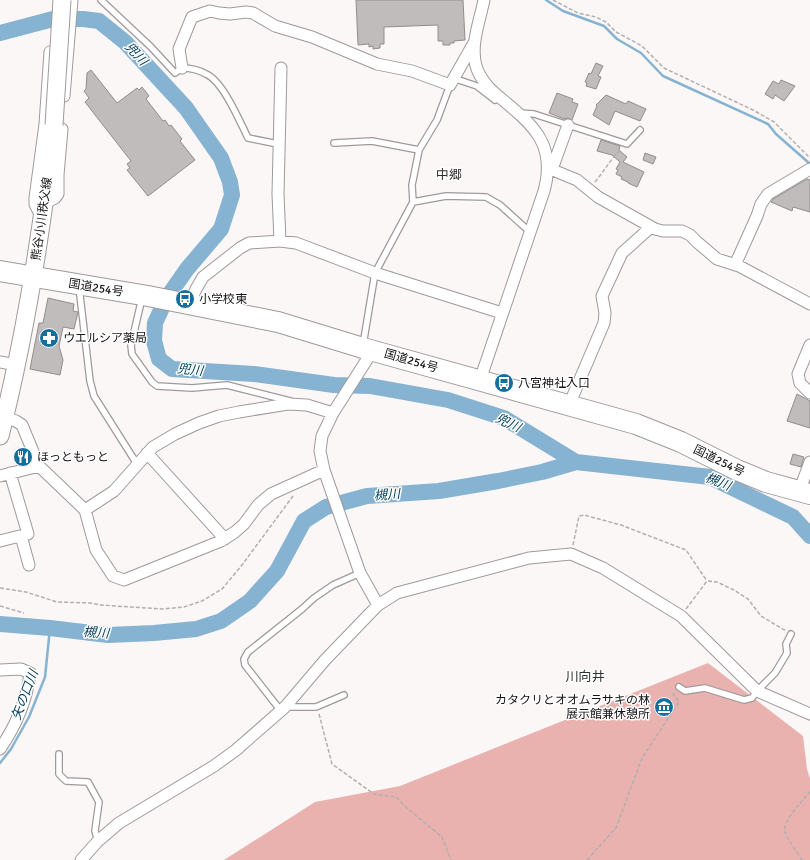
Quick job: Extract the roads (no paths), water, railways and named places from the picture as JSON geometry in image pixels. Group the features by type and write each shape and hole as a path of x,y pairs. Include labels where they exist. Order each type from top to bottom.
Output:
{"highway":[{"name":"国道254号","path":"0,271 146,296 278,322 368,349 636,424 681,442 737,470 766,482 805,493"}],"main road":[{"name":"熊谷小川秩父線","path":"0,436 5,417 8,363 34,278 43,220 54,125 62,0"}],"street":[{"path":"45,203 55,198 58,194 58,175 72,0"},
{"path":"484,0 475,40 476,65 482,81 532,126 542,142 550,169"},
{"path":"182,68 178,49 192,17 210,11 230,14 246,12 253,13 275,26 312,38 377,64 451,81 475,40"},
{"path":"43,220 35,204 35,198 45,124 50,52 68,46"},
{"path":"280,241 278,144 281,68"},
{"path":"480,380 544,191 550,169 568,125"},
{"path":"550,169 577,180 598,197 651,227 663,231 682,231 690,235 696,242 717,259 735,264 810,304"},
{"path":"735,264 761,204 768,194 810,169"},
{"path":"569,405 604,322 605,313 602,296 622,253 651,227"},
{"path":"187,304 203,277 240,248 249,243 280,241 296,243 375,273 502,313"},
{"path":"810,345 798,374 800,383 810,393"},
{"path":"368,349 357,376 335,410 322,436 320,451 343,526 360,573 378,605"},
{"path":"85,510 114,491 153,447 174,434 219,416 288,404 307,405 335,410"},
{"path":"5,417 22,425 39,466 85,510 96,550 114,576 124,580 224,538 235,532 244,524 258,505 271,494 325,471"},
{"path":"147,453 224,538"},
{"path":"805,493 810,462"},
{"path":"0,541 28,534 5,475 39,466"},
{"path":"21,536 29,565"},
{"path":"81,860 98,841 119,823 214,766 236,750 283,709 325,660 378,605 396,593 529,558 571,554 603,568 681,616 756,691 810,714"},
{"path":"0,670 21,669 30,673 28,689 23,703 15,723 0,749"}],"lane":[{"path":"101,0 151,47 175,74 182,68 207,74 216,81 232,106 248,138 278,144"},
{"path":"368,349 375,273 413,202 412,185 419,150 437,120 451,81 477,86 508,110 519,113 534,114 626,144 640,130"},
{"path":"334,143 372,141 419,150"},
{"path":"413,202 446,196 486,198 500,205 530,232"},
{"path":"78,285 90,381 94,396 137,464"},
{"path":"146,296 131,345 132,354 152,382 157,386 192,388 227,385 307,405"},
{"path":"344,695 316,707 283,709 245,665 244,659 248,652 314,598 333,585 360,573"},
{"path":"679,687 685,691 705,688 744,700 752,698 756,691 775,673 787,653 786,644 791,634"},
{"path":"59,754 59,774 66,781 88,782 99,802 95,831 98,841"}],"waterway":[{"path":"546,0 563,11 604,26 617,39 641,53 663,76 768,124 776,134 809,163"},
{"name":"兜川","path":"0,33 53,19 83,19 99,21 125,42 186,108 221,158 230,182 232,195 221,229 187,269 166,299 155,323 154,341 159,359 172,369 254,374 334,385 370,386 448,400 504,418 576,462"},
{"name":"槻川","path":"0,624 108,635 196,629 221,621 250,601 277,571 304,521 326,507 367,496 439,491 498,481 542,472 576,462 710,477 793,517 810,536"},
{"name":"矢の口川","path":"0,763 11,749 29,717 45,677 50,628"}],"place":[{"name":"小学校東","path":"185,299"},
{"name":"ウエルシア薬局","path":"49,338"},
{"name":"八宮神社入口","path":"504,383"},
{"name":"ほっともっと","path":"23,457"},
{"name":"カタクリとオオムラサキの林 展示館兼休憩所","path":"664,707"}],"district":[{"name":"中郷","path":"449,175"},
{"name":"川向井","path":"585,677"}]}
